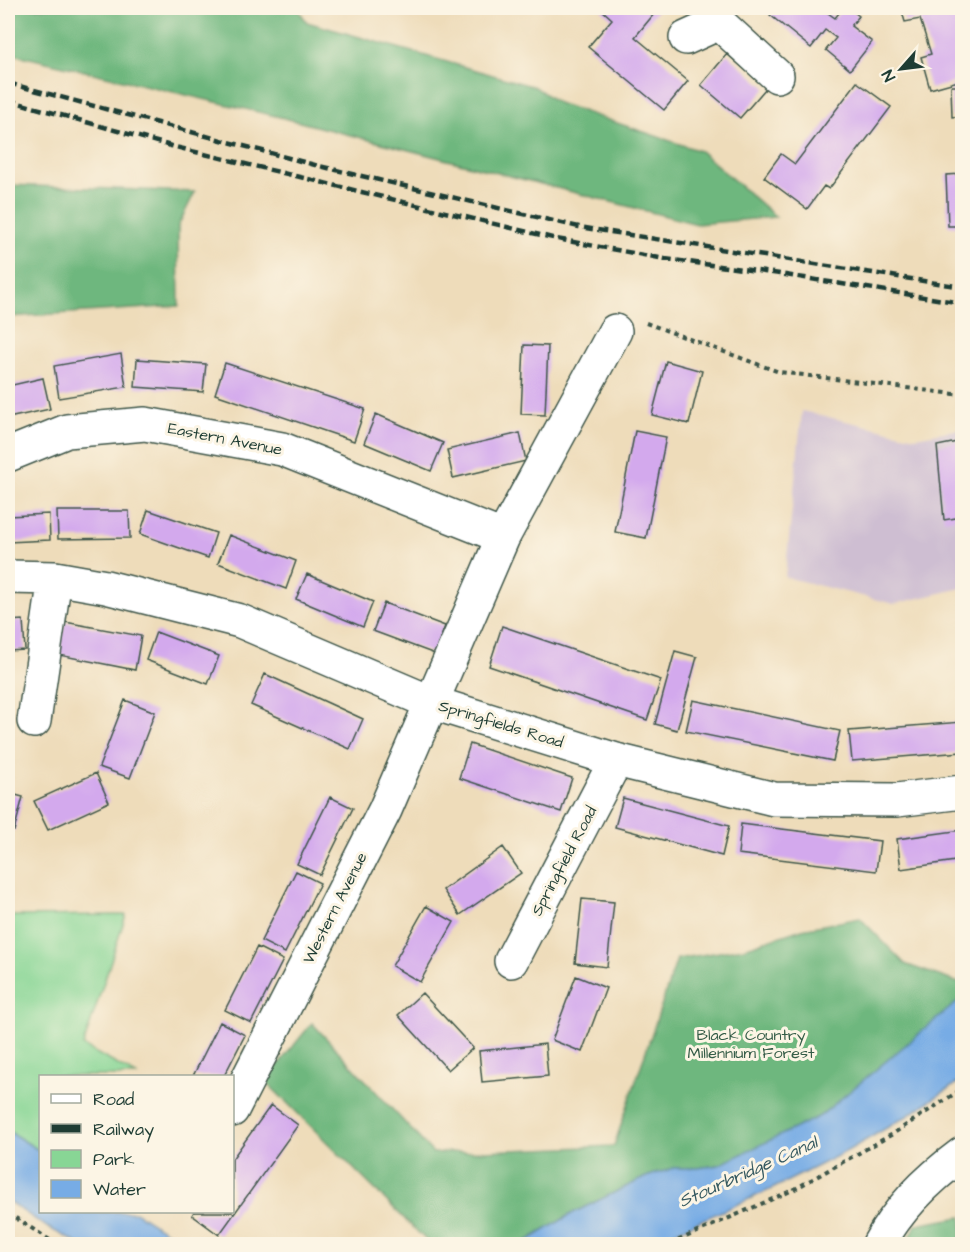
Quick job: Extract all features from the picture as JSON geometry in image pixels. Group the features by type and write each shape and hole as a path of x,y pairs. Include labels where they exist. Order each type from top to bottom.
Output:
{"street":[{"path":"686,38 723,15 777,76"},
{"path":"430,702 503,537 615,331"},
{"name":"Eastern Avenue","path":"8,455 67,431 145,424 282,449 503,537"},
{"name":"Springfields Road","path":"8,577 55,578 106,587 240,621 430,702 616,760 774,798 897,800 963,792"},
{"path":"34,721 55,578"},
{"name":"Western Avenue","path":"234,1106 385,810 430,702"},
{"name":"Springfield Road","path":"511,961 616,760"},
{"path":"879,1245 889,1226 913,1195 944,1167 963,1154"}],"path":[{"path":"615,331 639,320 779,372 963,395"},
{"path":"670,1245 793,1190 891,1135 963,1089"},
{"path":"8,1213 56,1245"}],"shaded area":[{"path":"802,411 915,437 962,429 962,588 894,604 785,577"}],"green space":[{"path":"8,8 297,8 307,22 535,87 558,103 700,151 776,217 697,224 284,118 8,53"},
{"path":"8,185 195,192 178,226 179,306 8,317"},
{"path":"126,915 83,1046 136,1075 39,1075 39,1150 8,1131 8,916"},
{"name":"Black Country Millennium Forest","path":"860,918 905,964 962,984 962,998 850,1093 802,1127 719,1165 674,1168 646,1177 573,1213 522,1244 430,1244 265,1081 312,1023 433,1153 614,1146 677,959 744,948 802,929"},
{"path":"962,1217 962,1235 959,1244 907,1244 916,1225"}],"water":[{"name":"Stourbridge Canal","path":"962,998 962,1080 849,1150 774,1188 648,1244 522,1244 573,1213 646,1177 674,1168 719,1165 820,1116"},
{"path":"8,1131 39,1150 39,1213 137,1213 185,1244 79,1244 47,1227 8,1201"}],"building":[{"path":"602,8 659,8 635,37 688,81 664,110 588,47 612,19"},
{"path":"776,8 821,8 835,18 843,8 849,8 859,16 851,26 872,42 850,70 826,50 836,38 825,30 811,48 770,15"},
{"path":"901,8 940,8 941,13 961,8 962,80 930,89 921,57 931,54 920,19 905,22"},
{"path":"727,54 766,88 740,118 701,85"},
{"path":"857,82 891,107 829,189 824,186 807,209 764,177 781,154 795,164"},
{"path":"951,86 962,86 962,130 960,116 952,117"},
{"path":"962,174 962,226 948,226 946,175"},
{"path":"524,345 548,346 545,415 521,414"},
{"path":"121,354 126,387 59,398 54,366"},
{"path":"137,359 206,364 203,392 135,387"},
{"path":"666,361 702,371 689,424 652,415"},
{"path":"225,363 365,409 354,441 215,394"},
{"path":"43,378 50,409 8,418 8,386"},
{"path":"376,414 443,443 431,471 364,443"},
{"path":"635,431 666,437 646,538 615,532"},
{"path":"520,433 526,461 453,478 447,450"},
{"path":"962,441 962,517 944,520 937,446"},
{"path":"148,510 216,533 208,558 140,534"},
{"path":"57,511 129,511 130,538 58,539"},
{"path":"49,514 50,540 8,542 8,516"},
{"path":"229,535 296,561 286,589 218,563"},
{"path":"307,574 373,602 363,627 296,599"},
{"path":"384,603 445,626 435,654 373,631"},
{"path":"23,620 25,650 8,651 8,621"},
{"path":"65,622 141,636 135,670 59,655"},
{"path":"502,626 661,680 647,720 489,666"},
{"path":"156,632 219,656 208,684 146,660"},
{"path":"675,651 697,657 677,730 655,724"},
{"path":"265,674 363,719 350,749 251,705"},
{"path":"125,700 155,712 130,778 99,767"},
{"path":"693,700 840,731 833,761 686,731"},
{"path":"962,722 962,752 852,761 849,731"},
{"path":"470,744 572,778 561,812 459,778"},
{"path":"96,773 109,802 48,830 34,801"},
{"path":"8,793 23,797 14,831 8,829"},
{"path":"330,797 353,808 320,875 297,864"},
{"path":"623,798 729,826 722,856 615,827"},
{"path":"741,824 880,841 876,871 738,854"},
{"path":"962,830 962,860 901,869 897,839"},
{"path":"503,847 521,873 460,915 443,890"},
{"path":"296,871 320,883 285,953 261,941"},
{"path":"582,899 614,902 607,967 575,963"},
{"path":"426,906 454,922 420,982 392,966"},
{"path":"257,947 283,960 251,1023 225,1010"},
{"path":"576,976 606,988 582,1052 552,1040"},
{"path":"422,993 473,1048 448,1070 398,1015"},
{"path":"220,1022 245,1035 225,1075 194,1075"},
{"path":"545,1044 548,1076 482,1082 479,1051"},
{"path":"271,1105 298,1125 219,1235 192,1215 193,1213 234,1213 234,1156"}],"railway":[{"path":"8,83 315,165 579,227 962,287"},
{"path":"8,100 171,146 557,239 665,259 773,273 962,303"}]}
